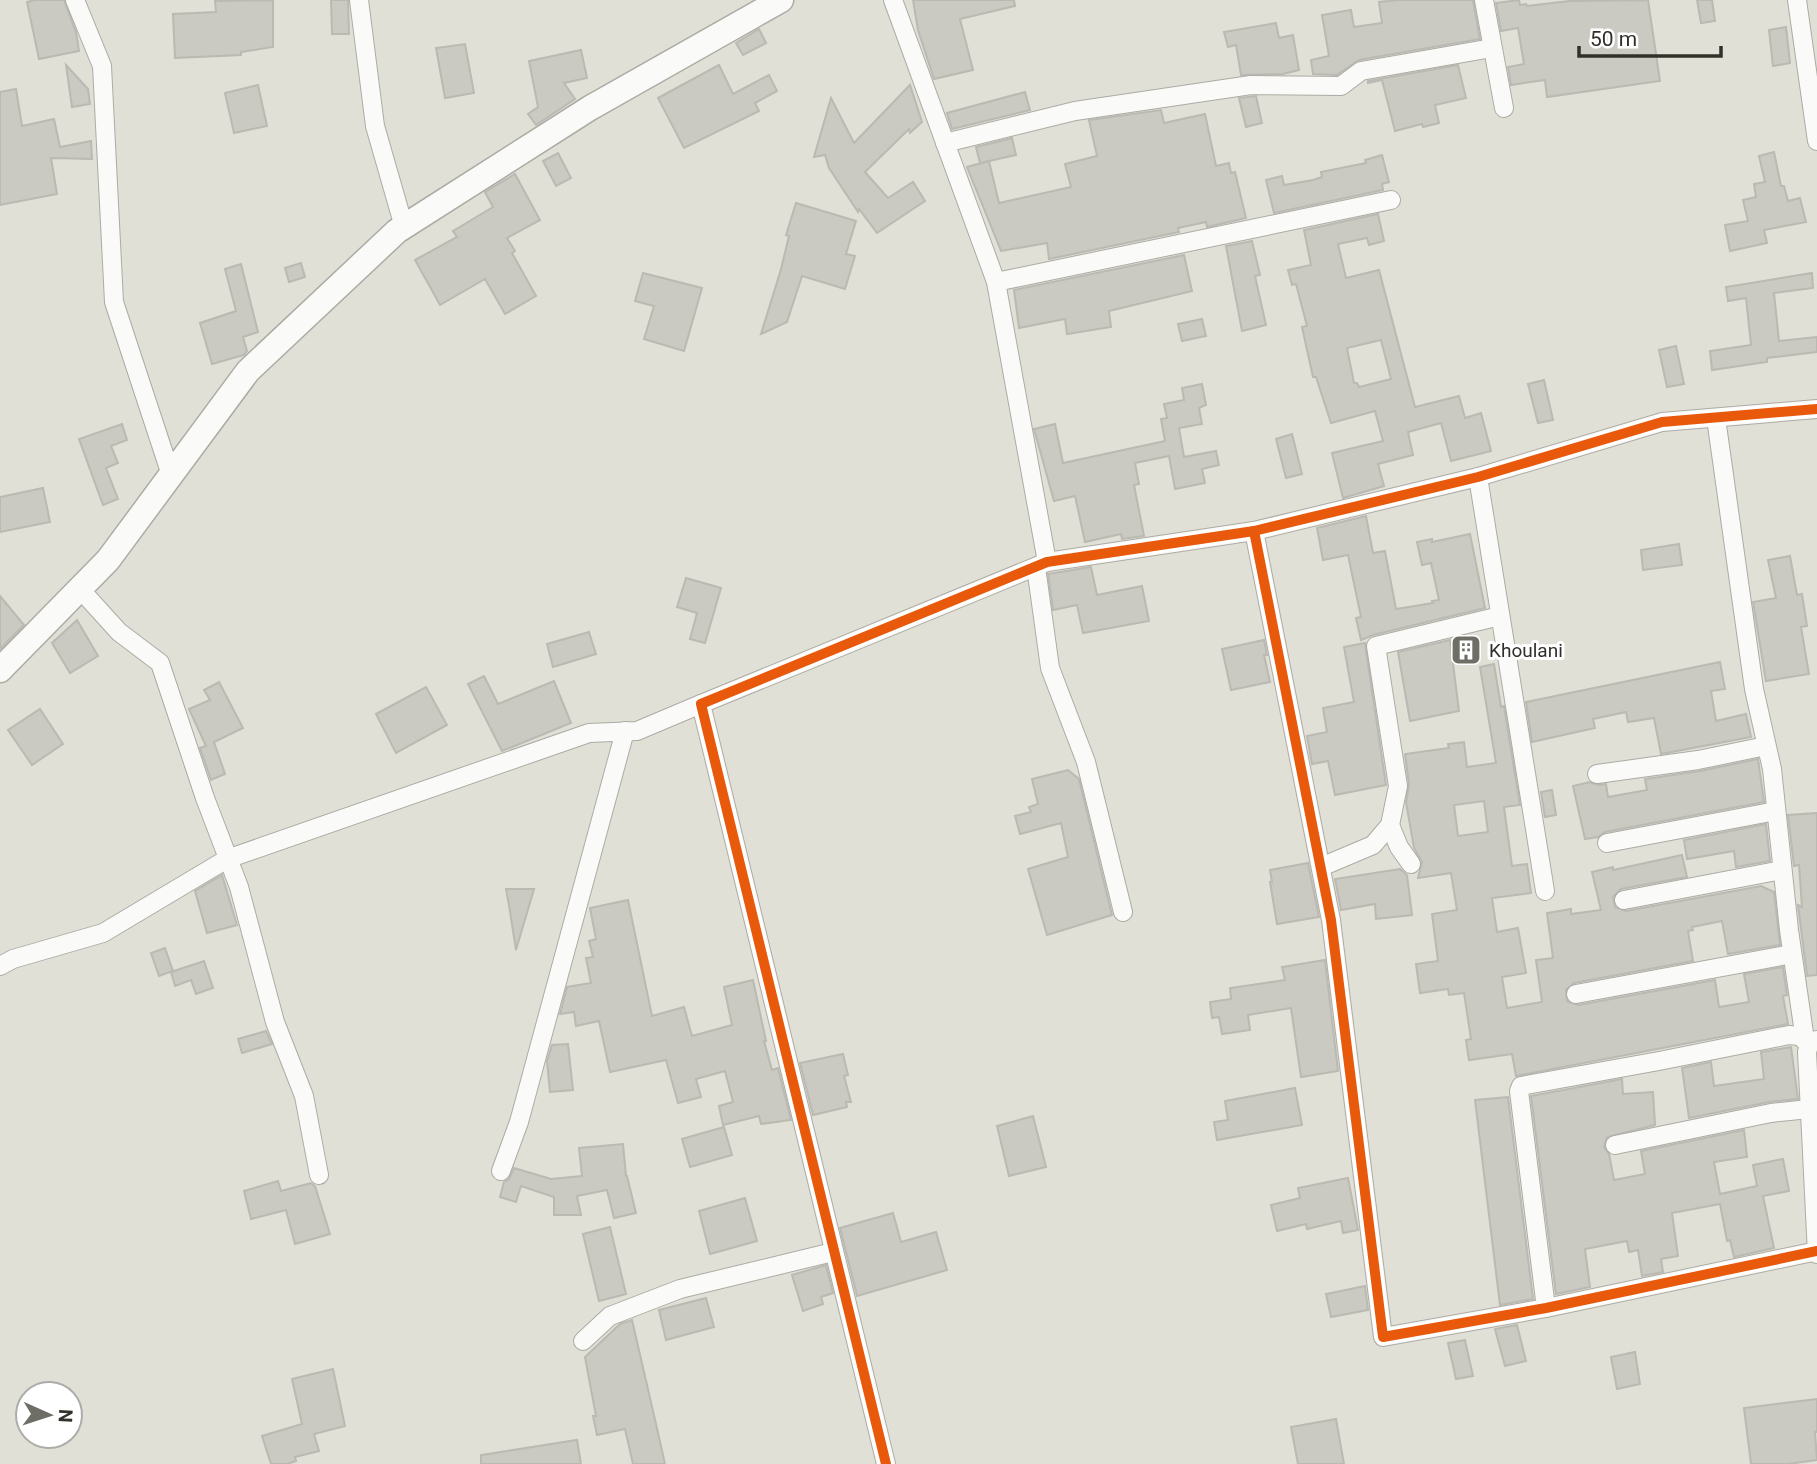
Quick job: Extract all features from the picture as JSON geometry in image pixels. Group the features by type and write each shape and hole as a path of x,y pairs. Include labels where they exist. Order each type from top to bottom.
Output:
{"street":[{"path":"75,0 102,66 114,302 171,475"},
{"path":"359,0 374,126 404,227"},
{"path":"0,670 108,560 248,371 404,227 590,108 781,0"},
{"path":"893,0 996,282 1041,565 1050,668 1086,762 1124,912"},
{"path":"1485,0 1504,108"},
{"path":"1797,0 1817,141"},
{"path":"945,143 1075,111 1251,85 1341,86 1361,71 1492,48"},
{"path":"996,282 1391,200"},
{"path":"0,966 103,933 227,859 589,733 637,731 1041,565 1254,531 1478,477 1662,422 1817,410"},
{"path":"1254,531 1331,920 1382,1337 1546,1308 1817,1252 1807,1055 1810,1041 1792,954 1772,769 1754,689 1716,418"},
{"path":"1478,477 1545,891"},
{"path":"80,589 119,632 160,663 205,798 239,887 275,1022 304,1096 318,1175"},
{"path":"1321,867 1373,845 1390,825 1398,786 1376,646 1500,616"},
{"path":"701,704 886,1464"},
{"path":"501,1171 519,1122 625,731"},
{"path":"1597,774 1699,760 1766,746"},
{"path":"1606,843 1776,811"},
{"path":"1390,825 1399,847 1411,864"},
{"path":"1625,900 1783,870"},
{"path":"1576,994 1792,954"},
{"path":"1546,1308 1519,1091 1521,1086 1789,1035 1810,1041"},
{"path":"1615,1145 1757,1116 1810,1109"},
{"path":"583,1341 610,1316 680,1289 833,1252"}],"building":[{"path":"64,0 76,32 79,51 39,59 27,2"},
{"path":"273,0 273,47 241,52 241,55 175,58 173,14 216,12 215,1"},
{"path":"331,0 348,0 349,34 332,34"},
{"path":"913,0 1014,0 1015,6 960,19 973,70 934,79 918,30"},
{"path":"1473,0 1480,39 1359,60 1337,75 1313,74 1311,60 1329,56 1322,15 1351,10 1354,27 1382,23 1379,2"},
{"path":"1519,0 1520,5 1527,6 1569,1 1648,0 1660,81 1547,97 1545,80 1511,85 1508,67 1524,64 1518,28 1501,31 1496,3"},
{"path":"1697,0 1712,0 1715,21 1701,23"},
{"path":"1276,23 1279,38 1293,35 1299,70 1283,74 1241,75 1236,45 1228,47 1224,32"},
{"path":"1786,27 1790,63 1773,66 1769,30"},
{"path":"759,29 766,43 743,55 736,43"},
{"path":"465,44 474,93 445,98 436,48"},
{"path":"581,50 587,78 564,83 575,99 536,125 528,114 538,107 529,61"},
{"path":"66,65 88,89 90,104 72,107"},
{"path":"719,65 733,94 769,75 777,91 755,103 759,111 684,148 658,98"},
{"path":"1458,65 1466,98 1435,105 1439,123 1423,127 1422,124 1395,131 1382,80 1368,83 1368,81"},
{"path":"258,85 267,126 234,133 225,93"},
{"path":"910,85 922,122 910,133 909,129 865,172 888,198 913,182 925,201 877,233 859,209 858,212 829,168 825,155 814,157 831,98 854,143"},
{"path":"16,89 22,126 54,119 60,147 91,141 92,159 51,158 57,194 0,205 0,92"},
{"path":"1025,92 1030,110 952,129 947,113"},
{"path":"1256,96 1262,123 1246,127 1239,98"},
{"path":"1161,110 1164,123 1205,114 1216,166 1229,163 1231,173 1235,172 1246,218 1207,227 1206,222 1178,228 1179,232 1049,259 1047,243 1001,251 967,167 989,161 999,203 1071,187 1065,164 1097,156 1089,120"},
{"path":"1012,138 1016,155 980,163 976,147"},
{"path":"1774,152 1781,186 1784,186 1788,201 1800,198 1806,222 1764,230 1767,243 1730,251 1725,225 1748,221 1743,200 1756,197 1754,184 1765,182 1759,156"},
{"path":"558,153 571,178 556,186 543,161"},
{"path":"1382,155 1389,182 1382,184 1383,190 1274,213 1266,180 1282,176 1284,185 1313,180 1322,177 1321,172 1366,163 1365,160"},
{"path":"515,174 540,220 507,238 515,251 512,253 536,296 505,314 485,279 440,305 415,260 457,237 453,231 493,207 485,192"},
{"path":"796,203 856,221 846,254 855,256 845,289 802,276 787,322 761,334 781,269 789,236 786,235"},
{"path":"1378,214 1384,241 1369,245 1367,238 1338,244 1346,278 1379,270 1415,407 1459,396 1465,418 1481,413 1491,451 1451,461 1441,423 1408,432 1413,455 1378,464 1384,486 1343,498 1332,453 1383,441 1375,411 1331,423 1316,377 1313,377 1302,327 1307,326 1296,284 1292,285 1288,270 1311,265 1304,230","holes":["1381,340 1391,379 1359,387 1354,383 1347,348"]},
{"path":"1252,241 1260,275 1255,276 1266,325 1242,331 1226,246"},
{"path":"1184,255 1192,291 1109,311 1111,327 1067,334 1065,319 1019,328 1014,290"},
{"path":"301,263 305,277 289,282 285,268"},
{"path":"241,264 258,332 243,337 247,351 244,355 212,364 200,323 236,311 225,269"},
{"path":"643,273 702,288 684,351 644,339 654,306 635,301"},
{"path":"1812,273 1813,288 1774,293 1779,341 1817,337 1817,352 1767,358 1767,362 1712,370 1710,351 1751,345 1746,298 1728,301 1726,287"},
{"path":"1202,319 1206,336 1182,341 1178,324"},
{"path":"1676,346 1684,384 1667,387 1659,350"},
{"path":"1544,380 1553,420 1538,423 1528,384"},
{"path":"1202,384 1206,405 1199,408 1202,424 1179,428 1184,457 1216,451 1219,465 1202,469 1205,483 1175,489 1169,456 1135,463 1139,484 1134,485 1144,536 1122,539 1121,534 1085,542 1075,496 1054,501 1034,429 1055,424 1063,463 1165,441 1161,419 1167,418 1164,404 1184,400 1182,388"},
{"path":"122,424 127,440 111,446 118,463 106,468 118,499 103,505 79,439"},
{"path":"1292,434 1302,474 1286,478 1276,439"},
{"path":"43,488 50,522 0,532 0,497"},
{"path":"1366,516 1373,553 1385,551 1396,609 1439,600 1431,563 1422,565 1417,542 1432,539 1432,542 1470,534 1485,608 1361,640 1356,618 1361,617 1348,555 1323,560 1317,528"},
{"path":"1679,544 1682,565 1643,570 1641,550"},
{"path":"1790,556 1797,595 1802,594 1807,626 1801,627 1809,674 1766,681 1753,602 1776,598 1768,560"},
{"path":"1091,567 1097,595 1142,586 1149,621 1083,633 1077,605 1053,610 1048,574"},
{"path":"686,578 721,588 705,643 690,639 697,613 677,607"},
{"path":"0,596 24,625 0,649"},
{"path":"77,620 98,656 70,673 52,643"},
{"path":"589,632 596,654 553,667 547,644"},
{"path":"1264,640 1267,655 1264,655 1270,682 1231,690 1222,649"},
{"path":"1450,640 1459,711 1410,721 1398,652"},
{"path":"1365,643 1386,785 1335,795 1328,761 1312,764 1307,736 1327,732 1323,708 1354,702 1344,647"},
{"path":"1720,662 1725,689 1711,691 1716,721 1746,714 1751,737 1661,754 1654,718 1628,722 1626,712 1593,719 1595,728 1532,742 1526,702"},
{"path":"1494,664 1501,707 1504,706 1520,805 1504,807 1512,866 1527,864 1531,893 1492,898 1497,932 1518,928 1526,973 1502,977 1507,1008 1542,1002 1536,960 1553,958 1547,913 1571,909 1571,914 1601,910 1592,872 1682,855 1687,877 1621,889 1613,897 1615,907 1626,911 1761,886 1774,892 1780,945 1728,954 1722,921 1692,927 1693,930 1688,931 1693,961 1574,983 1566,990 1567,1001 1578,1005 1715,980 1719,1007 1749,1002 1744,974 1783,967 1787,995 1783,996 1788,1024 1516,1076 1512,1054 1469,1060 1466,1040 1471,1039 1464,993 1449,995 1448,989 1420,993 1416,964 1438,961 1432,914 1457,910 1451,873 1418,878 1422,862 1414,848 1406,802 1409,785 1405,754 1449,748 1448,744 1464,742 1467,767 1496,763 1480,667","holes":["1484,801 1488,832 1458,836 1454,805"]},
{"path":"484,676 498,704 554,681 571,723 502,751 468,684"},
{"path":"219,682 243,728 214,742 225,774 211,780 200,748 206,746 189,709 210,700 204,690"},
{"path":"426,687 447,725 396,753 376,714"},
{"path":"40,709 63,744 32,765 8,730"},
{"path":"1758,759 1764,802 1605,832 1598,837 1585,839 1573,786 1590,782 1606,784 1608,797 1647,790 1645,779"},
{"path":"1068,770 1079,779 1112,915 1047,935 1028,869 1068,857 1061,823 1020,834 1015,816 1031,812 1029,807 1038,804 1032,779"},
{"path":"1552,790 1556,815 1545,817 1541,792"},
{"path":"1817,813 1817,975 1807,976 1798,905 1802,907 1799,865 1794,866 1788,815"},
{"path":"1766,824 1770,861 1736,867 1734,851 1687,859 1684,840"},
{"path":"1308,863 1319,917 1277,924 1270,870"},
{"path":"1400,869 1407,875 1412,915 1376,919 1375,904 1341,910 1335,879"},
{"path":"222,875 237,925 207,933 195,891"},
{"path":"506,889 534,889 516,950 509,905"},
{"path":"628,900 652,1016 684,1007 692,1036 732,1025 724,987 753,980 764,1041 772,1070 778,1068 791,1120 761,1124 759,1116 723,1125 719,1106 733,1102 725,1071 696,1079 701,1097 678,1103 666,1060 610,1072 599,1021 576,1026 574,1012 560,1014 567,987 591,983 586,958 593,957 589,941 596,939 590,908"},
{"path":"165,948 173,971 159,976 151,953"},
{"path":"1325,960 1338,1071 1301,1077 1291,1008 1248,1015 1250,1030 1222,1034 1219,1017 1212,1018 1210,1002 1231,999 1230,988 1285,980 1282,967"},
{"path":"204,961 213,988 196,994 191,980 175,986 171,972"},
{"path":"266,1031 272,1044 242,1053 238,1039"},
{"path":"568,1044 573,1090 550,1092 547,1061 552,1045"},
{"path":"1791,1047 1798,1099 1689,1118 1682,1068 1711,1062 1714,1086 1764,1079 1761,1052"},
{"path":"843,1054 848,1075 844,1076 851,1102 846,1102 847,1107 813,1115 800,1063"},
{"path":"1622,1079 1623,1094 1653,1092 1655,1125 1607,1137 1604,1147 1609,1154 1614,1180 1645,1174 1641,1151 1744,1130 1747,1157 1714,1162 1720,1194 1757,1186 1753,1165 1783,1159 1789,1191 1763,1196 1774,1248 1734,1257 1730,1240 1727,1241 1720,1204 1672,1213 1678,1256 1661,1259 1663,1272 1642,1276 1638,1250 1629,1252 1627,1241 1585,1249 1590,1287 1556,1294 1531,1096"},
{"path":"1295,1088 1302,1125 1217,1140 1214,1122 1228,1120 1225,1101"},
{"path":"1508,1097 1533,1299 1500,1305 1475,1100"},
{"path":"1033,1116 1046,1167 1009,1176 997,1126"},
{"path":"724,1127 732,1155 690,1167 682,1139"},
{"path":"623,1144 626,1176 636,1213 614,1218 607,1190 577,1196 581,1215 554,1215 554,1197 521,1186 516,1202 500,1197 504,1182 509,1179 514,1168 551,1179 582,1176 579,1148"},
{"path":"1348,1178 1358,1230 1343,1233 1341,1221 1307,1229 1306,1224 1277,1231 1271,1205 1300,1198 1298,1188"},
{"path":"278,1181 281,1191 311,1183 315,1186 330,1234 295,1244 286,1210 251,1219 244,1191"},
{"path":"745,1198 757,1241 710,1254 699,1211"},
{"path":"893,1213 901,1242 936,1232 947,1270 857,1296 840,1228"},
{"path":"610,1227 626,1294 599,1301 583,1234"},
{"path":"826,1265 833,1293 821,1297 823,1304 803,1311 792,1275"},
{"path":"1365,1286 1368,1310 1331,1317 1326,1294"},
{"path":"706,1298 714,1327 666,1340 659,1310"},
{"path":"632,1320 665,1464 633,1464 625,1429 597,1435 585,1357 620,1324"},
{"path":"1517,1325 1526,1361 1505,1366 1495,1329"},
{"path":"1465,1340 1473,1376 1456,1379 1448,1343"},
{"path":"1635,1352 1640,1384 1617,1389 1611,1357"},
{"path":"333,1369 345,1426 314,1434 319,1451 295,1457 296,1461 287,1464 271,1464 262,1436 302,1424 292,1379"},
{"path":"1817,1399 1817,1460 1788,1464 1751,1464 1744,1408"},
{"path":"1336,1419 1344,1464 1298,1464 1291,1427"},
{"path":"577,1440 581,1464 481,1464 481,1455"}],"cycle path":[{"path":"886,1464 701,704 1047,562 1254,531 1478,477 1662,422 1817,409"},
{"path":"1254,531 1331,920 1383,1337 1546,1308 1817,1251"}],"place":[{"name":"Khoulani","path":"1466,650"}]}
